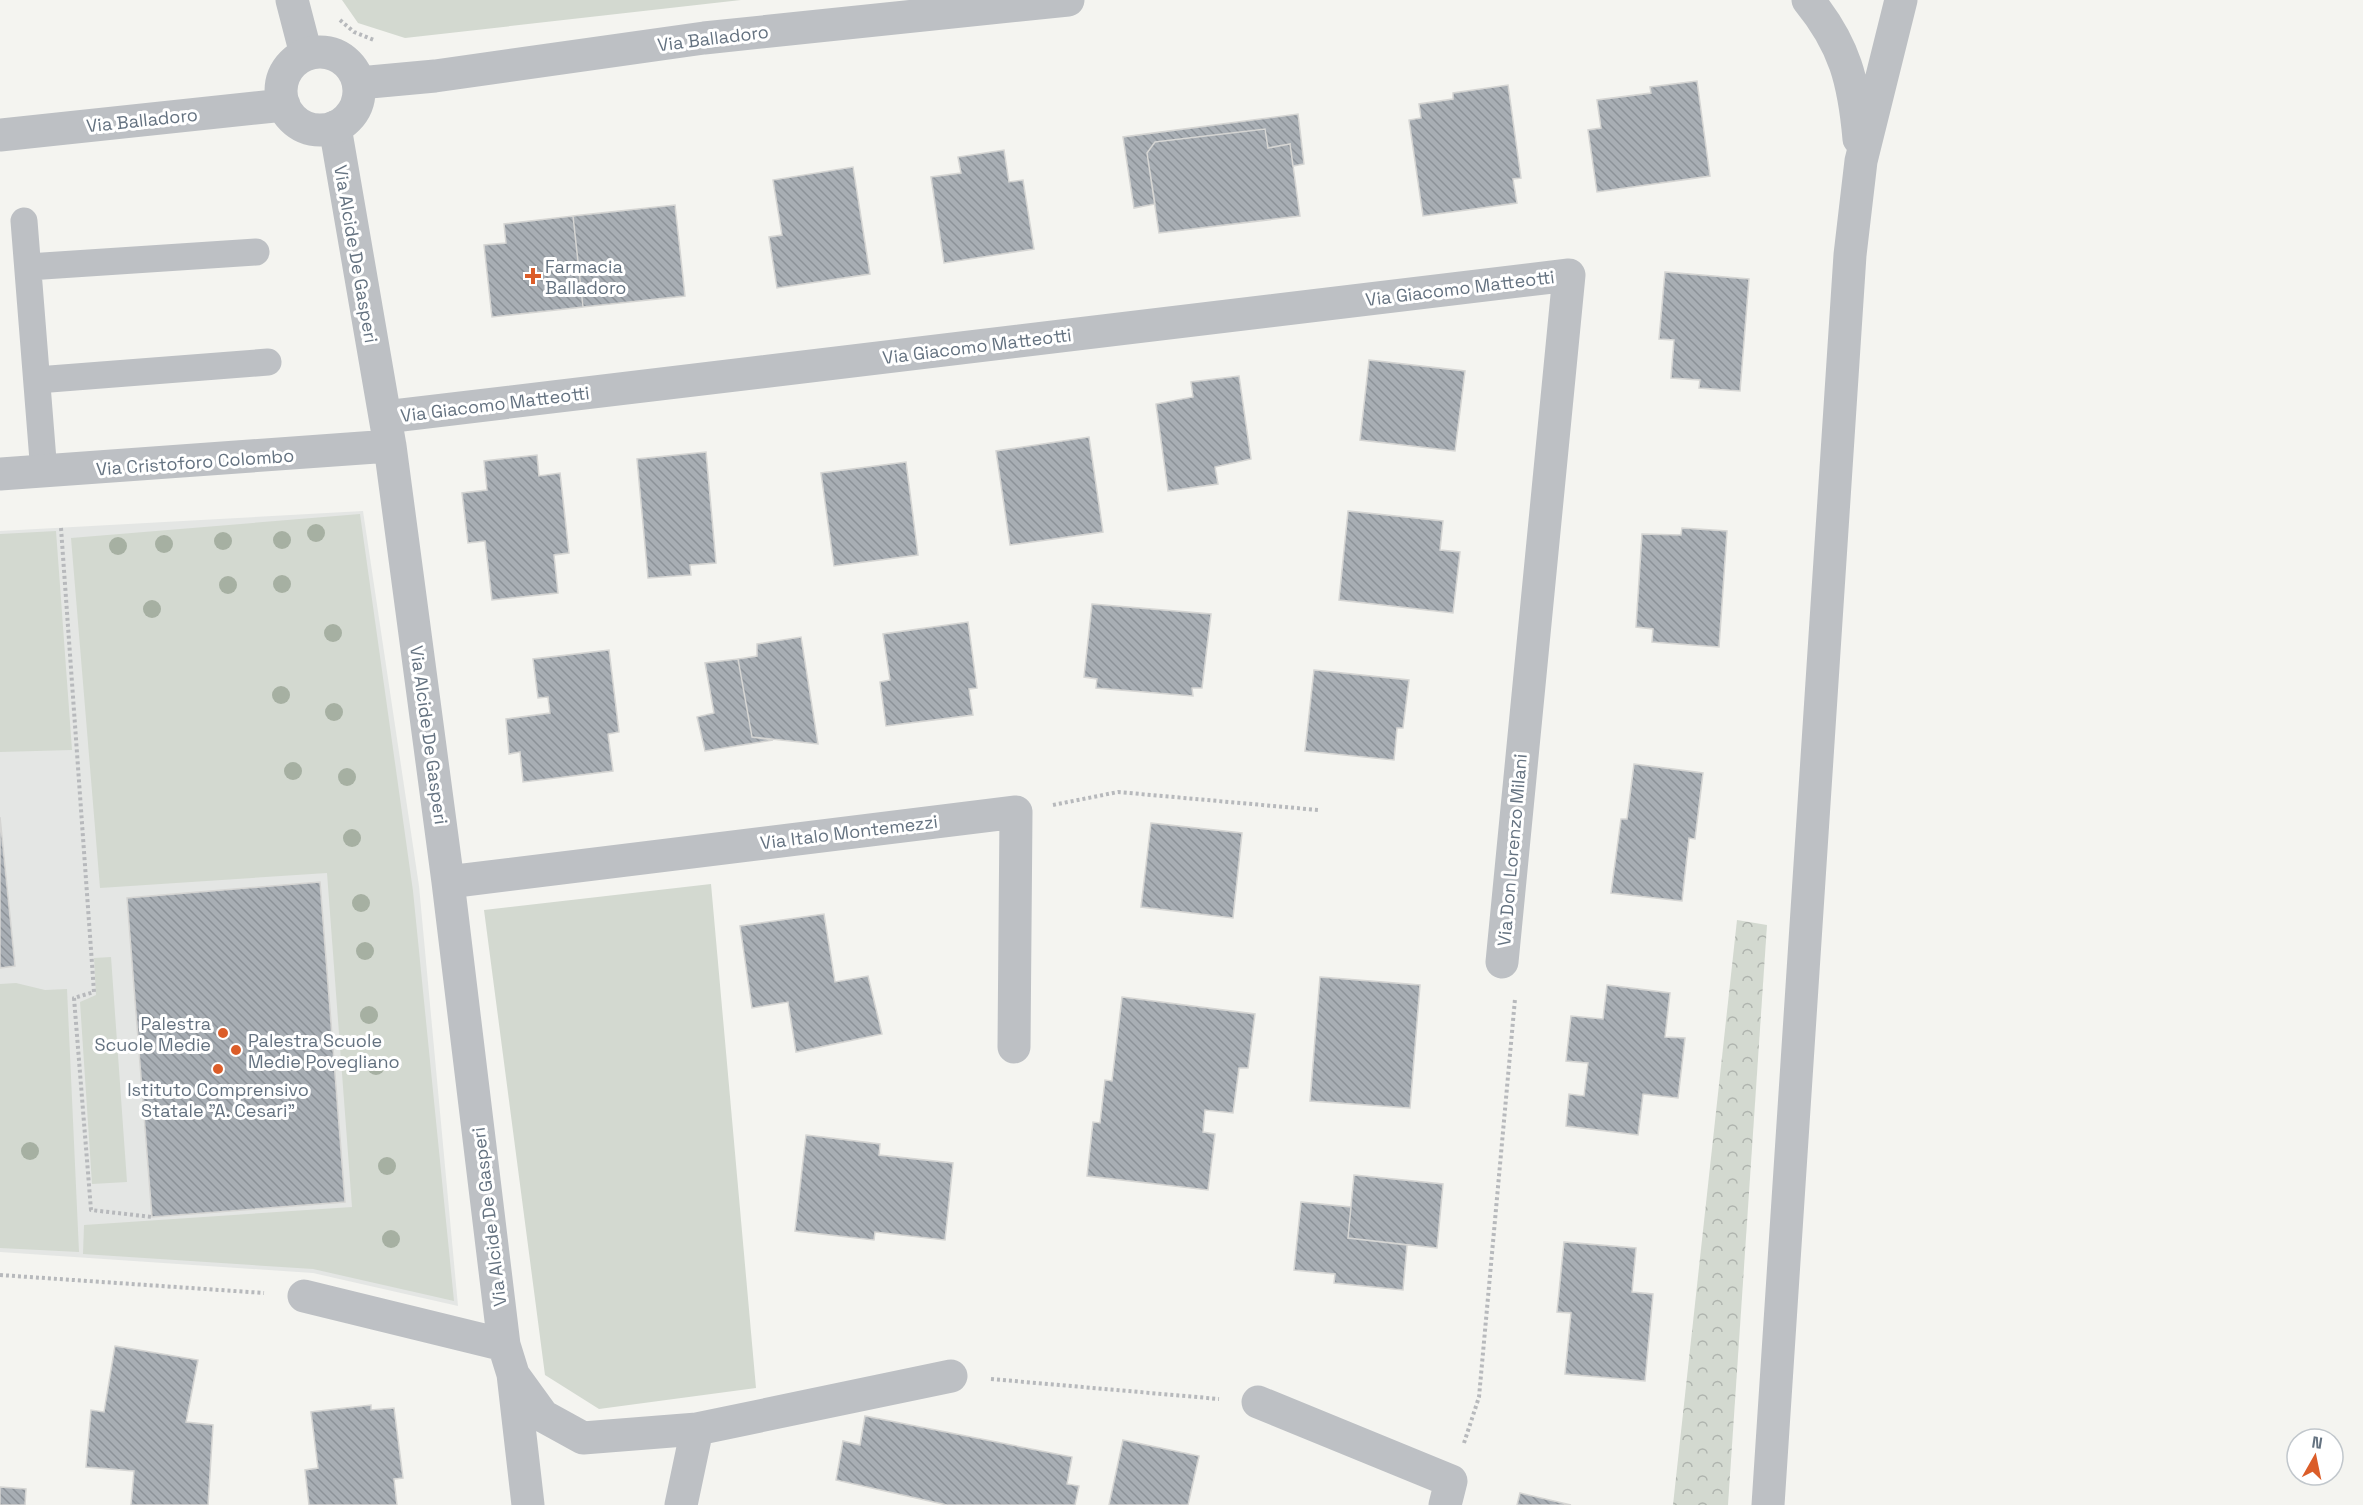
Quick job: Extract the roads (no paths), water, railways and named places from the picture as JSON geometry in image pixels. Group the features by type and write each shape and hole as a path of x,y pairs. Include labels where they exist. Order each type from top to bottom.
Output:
{"street":[{"path":"292,0 306,54"},
{"name":"Via Balladoro","path":"359,83 435,76 704,38 1068,0"},
{"path":"1808,0 1842,50 1848,65 1857,113 1861,161"},
{"path":"1768,1505 1850,255 1861,161 1900,0"},
{"path":"319,52 333,54 349,66 359,83 359,97 355,110 335,127 321,130 298,124 284,105 281,93 285,76 295,61 306,54 319,52"},
{"name":"Via Balladoro","path":"0,135 284,105"},
{"name":"Via Alcide De Gasperi","path":"335,127 347,211 388,432 528,1505"},
{"name":"Via Giacomo Matteotti","path":"388,432 1569,274"},
{"name":"Via Don Lorenzo Milani","path":"1502,962 1569,274"},
{"name":"Via Cristoforo Colombo","path":"0,474 44,473 388,432"},
{"name":"Via Italo Montemezzi","path":"448,882 1017,812 1014,1047"},
{"path":"304,1296 509,1360"},
{"name":"Via Alcide De Gasperi","path":"509,1360 543,1416 583,1438 697,1429 951,1376"},
{"path":"1258,1402 1448,1493"},
{"path":"681,1505 697,1429"}],"lane":[{"path":"24,221 44,473"},
{"path":"27,267 256,252"},
{"path":"37,380 268,362"}],"place":[{"name":"Farmacia Balladoro","path":"533,276"},
{"name":"Palestra Scuole Medie","path":"223,1033"},
{"name":"Palestra Scuole Medie Povegliano","path":"236,1050"},
{"name":"Istituto Comprensivo Statale \"A. Cesari\"","path":"218,1069"}]}
